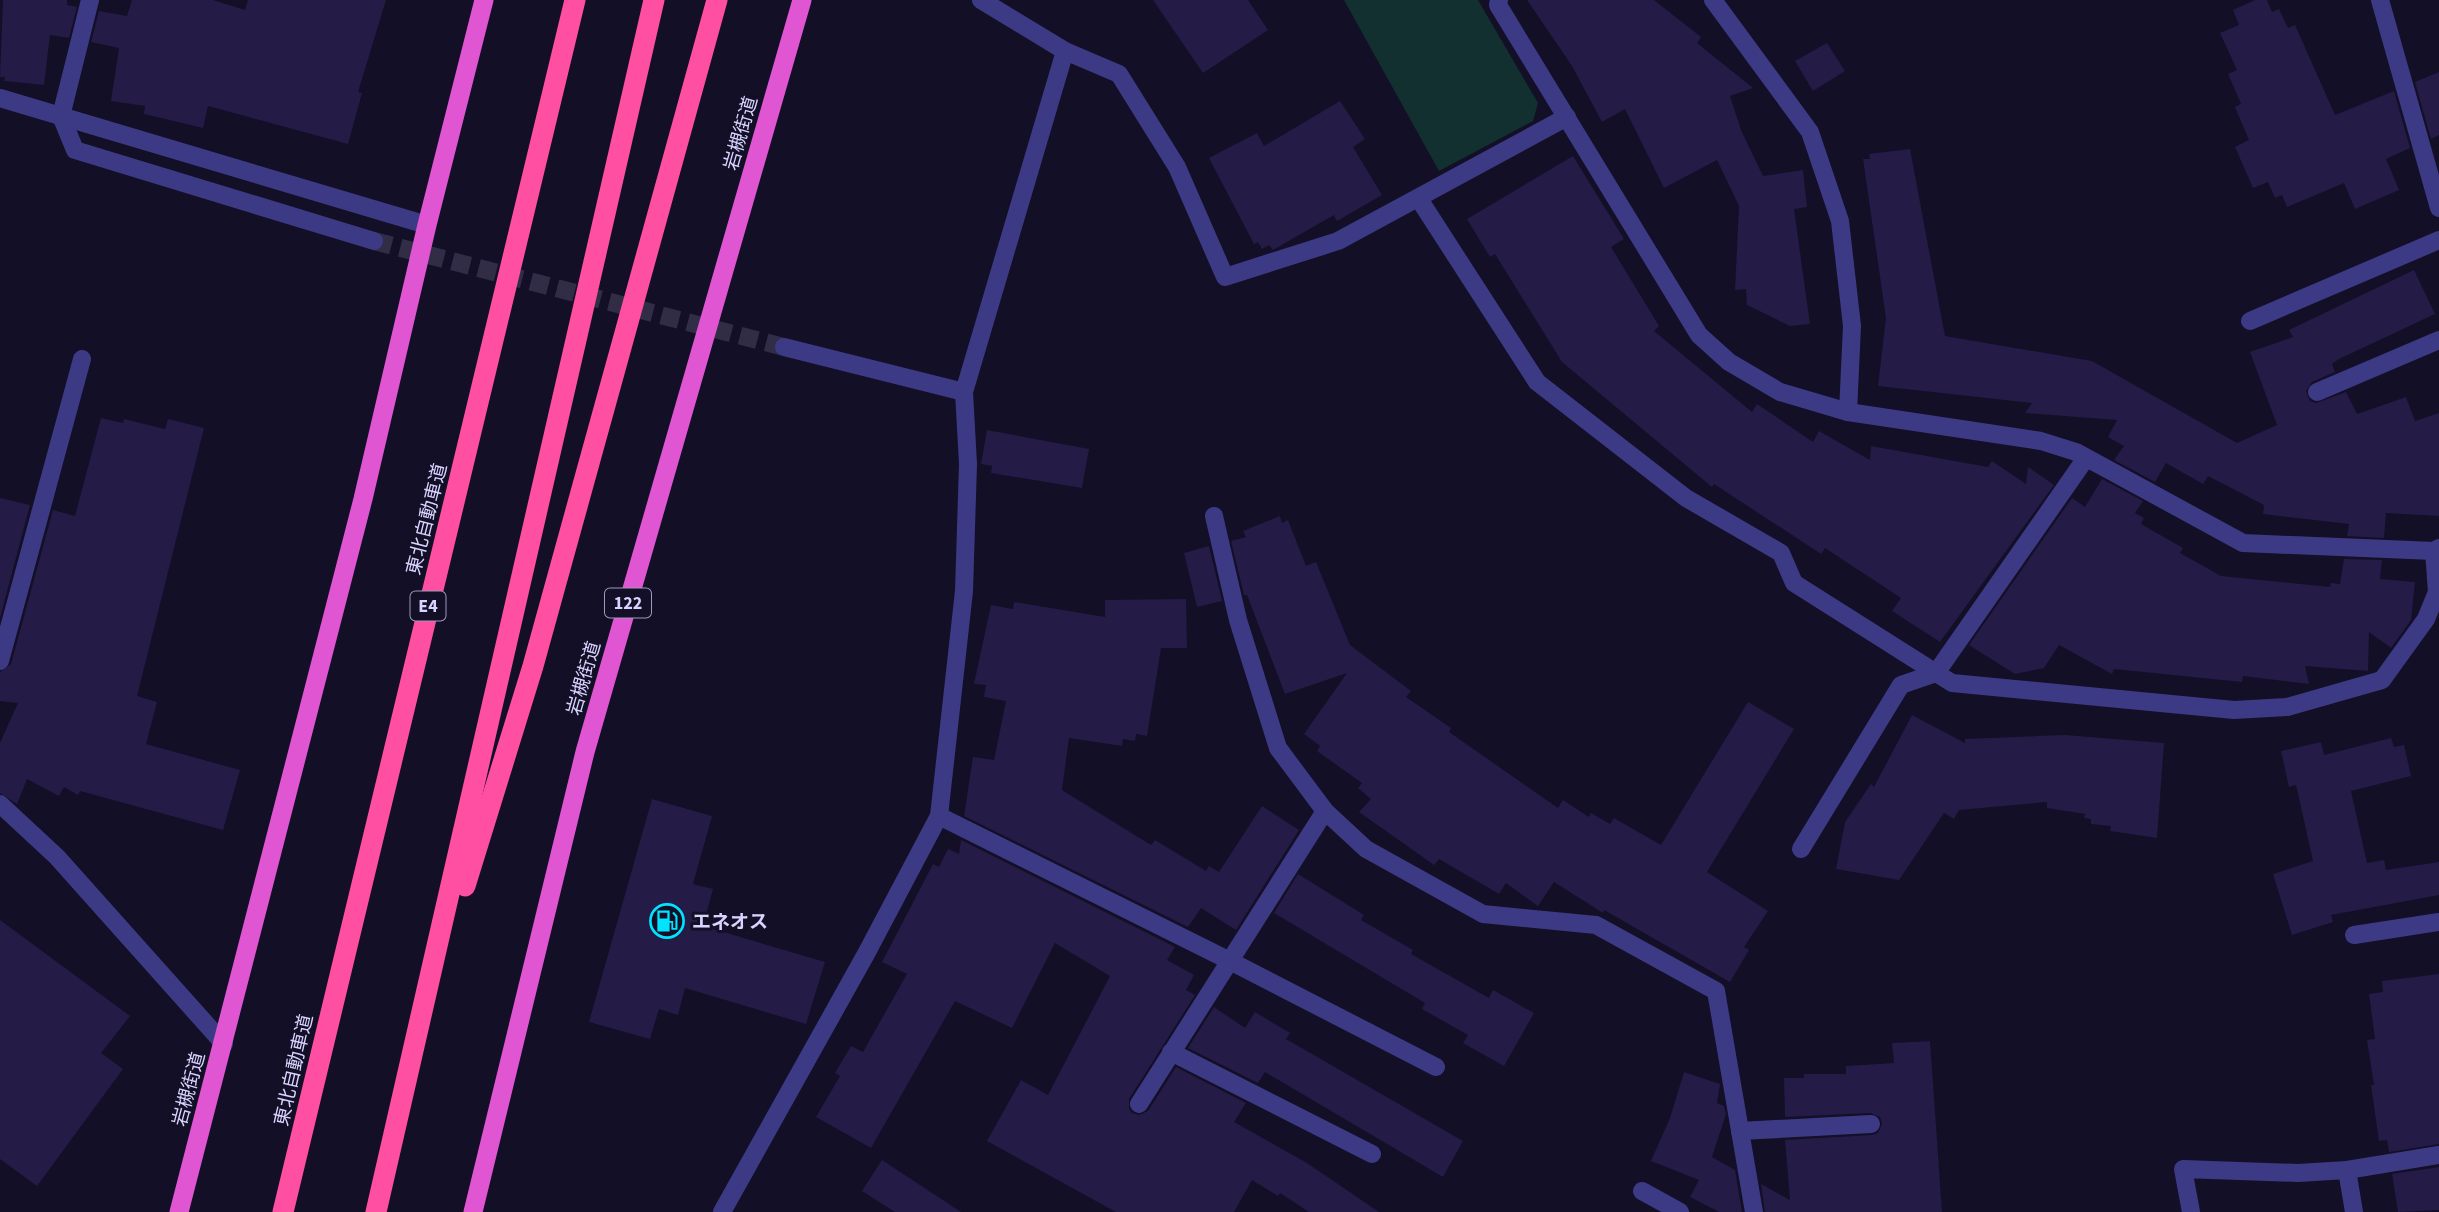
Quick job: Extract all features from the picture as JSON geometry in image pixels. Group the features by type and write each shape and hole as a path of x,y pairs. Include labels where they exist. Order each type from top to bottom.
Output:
{"highway":[{"name":"岩槻街道","path":"178,1212 224,1044 363,499 427,225 484,0"},
{"name":"東北自動車道","path":"283,1212 575,0"},
{"path":"376,1212 654,0"},
{"path":"416,1045 533,666 717,0"},
{"name":"岩槻街道","path":"473,1212 585,752 802,0"}],"street":[{"path":"90,0 61,116 75,150 374,241"},
{"path":"981,0 1065,51 1119,74 1177,167 1225,276 1338,241 1567,117"},
{"path":"1419,199 1537,382 1686,498 1781,553 1794,583 1952,683 2234,710 2287,707 2382,680 2426,619 2437,592 2437,549 2243,543 2086,458 2040,441 1848,412 1780,392 1729,362 1699,335 1498,5 1499,0"},
{"path":"1713,0 1810,132 1840,221 1852,326 1848,412"},
{"path":"2380,0 2439,208"},
{"path":"722,1212 866,954 939,816 964,591 968,464 964,392 1065,51"},
{"path":"0,98 427,225"},
{"path":"2250,321 2439,240"},
{"path":"2317,392 2439,340"},
{"path":"784,347 964,392"},
{"path":"0,661 82,359"},
{"path":"1801,849 1901,685 1936,673 2086,458"},
{"path":"1214,516 1238,620 1278,748 1325,811 1366,849 1483,914 1596,925 1716,991 1754,1212"},
{"path":"0,804 57,857 224,1044"},
{"path":"1139,1104 1325,811"},
{"path":"939,816 1436,1067"},
{"path":"2354,935 2439,922"},
{"path":"1171,1052 1372,1154"},
{"path":"1740,1131 1871,1124"},
{"path":"2191,1212 2183,1169 2298,1173 2347,1170 2439,1155"},
{"path":"2347,1170 2354,1212"},
{"path":"1642,1191 1679,1212"}],"green space":[{"path":"1344,0 1478,0 1538,103 1533,121 1439,171"}],"building":[{"path":"3,0 67,0 67,5 77,7 69,38 50,35 44,85 4,81 5,77 0,77"},
{"path":"132,0 213,0 245,10 248,0 386,0 358,92 362,93 348,144 208,106 203,128 144,114 145,106 111,101 119,48 91,42 99,11 127,16"},
{"path":"1153,0 1248,0 1268,30 1203,73"},
{"path":"1527,0 1654,0 1701,37 1697,43 1753,88 1730,96 1741,130 1763,176 1803,170 1807,207 1794,209 1810,324 1790,326 1747,305 1746,289 1735,290 1739,206 1717,160 1664,188 1625,109 1602,122 1572,66"},
{"path":"2255,0 2267,0 2272,12 2279,9 2288,28 2295,25 2335,115 2394,91 2410,148 2386,159 2399,190 2355,209 2344,183 2287,207 2282,195 2275,198 2268,182 2253,188 2235,147 2249,140 2235,107 2241,104 2228,74 2237,70 2220,33 2239,25 2233,10"},
{"path":"1827,43 1845,71 1813,91 1795,61"},
{"path":"2439,72 2439,135 2431,139 2415,82"},
{"path":"1340,101 1365,139 1353,147 1382,195 1337,221 1334,215 1273,250 1269,245 1262,249 1258,242 1254,244 1209,158 1257,133 1264,146"},
{"path":"1910,149 1945,336 2092,361 2237,443 2277,425 2250,352 2293,337 2289,330 2414,270 2435,314 2339,359 2332,364 2335,372 2312,382 2306,391 2310,401 2316,403 2346,392 2357,414 2406,397 2415,421 2439,413 2439,516 2386,513 2384,538 2347,536 2349,524 2263,514 2264,505 2208,476 2203,484 2166,463 2155,482 2114,460 2124,446 2108,437 2117,420 2025,413 2032,403 1878,386 1886,318 1863,159 1870,159 1869,154"},
{"path":"1573,156 1624,239 1611,247 1659,326 1654,331 1752,412 1757,404 1813,442 1819,431 1870,460 1871,446 1988,467 1992,461 2026,484 2028,467 2054,485 1940,642 1892,611 1901,598 1825,548 1821,554 1714,484 1712,487 1562,362 1495,254 1490,257 1467,219"},
{"path":"101,418 123,423 124,419 165,429 168,419 204,428 137,696 157,702 146,744 240,770 223,830 80,791 78,795 64,787 59,796 27,779 17,804 0,793 0,743 18,703 0,701 0,672 11,664 53,510 75,516"},
{"path":"987,430 1089,449 1082,488 991,473 992,466 981,464"},
{"path":"2102,479 2143,501 2135,513 2144,518 2141,524 2183,548 2180,553 2221,576 2330,587 2331,583 2340,584 2344,559 2382,560 2380,579 2415,582 2411,620 2391,648 2369,632 2368,671 2305,666 2309,684 2243,676 2242,682 2114,669 2112,674 2059,645 2044,668 2015,674 1969,645 2072,498 2085,507"},
{"path":"0,498 30,505 0,618"},
{"path":"1280,516 1282,523 1288,520 1306,566 1316,562 1350,645 1411,691 1406,697 1451,728 1449,732 1558,808 1563,800 1589,817 1591,813 1610,824 1614,818 1661,845 1748,702 1794,729 1707,872 1768,911 1744,947 1749,950 1730,982 1604,910 1603,913 1554,882 1538,906 1506,883 1499,894 1439,859 1434,865 1359,812 1371,799 1358,788 1362,783 1317,751 1320,746 1304,734 1347,673 1285,694 1247,595 1244,595 1231,541 1246,537 1243,531"},
{"path":"1209,546 1222,601 1197,607 1184,553"},
{"path":"1186,599 1187,648 1161,648 1147,736 1136,734 1135,741 1123,739 1122,746 1069,738 1062,790 1151,845 1155,840 1206,871 1209,866 1219,872 1262,806 1299,830 1236,930 1201,908 1188,927 964,816 973,757 994,760 1006,701 984,697 986,685 974,684 991,605 1013,609 1014,602 1105,617 1105,600"},
{"path":"1912,715 1965,743 1965,739 2065,735 2164,743 2157,838 2110,831 2111,826 2091,824 2091,819 2084,818 2085,814 2047,808 2047,802 1959,810 1954,819 1944,813 1899,880 1836,869 1845,822 1871,784 1874,787"},
{"path":"2391,738 2394,747 2404,745 2411,776 2351,791 2367,863 2384,860 2386,870 2439,862 2439,895 2331,915 2333,922 2292,935 2273,874 2313,861 2296,785 2289,787 2281,751 2321,742 2324,755"},
{"path":"652,799 712,816 693,884 713,889 703,926 825,962 806,1024 685,988 678,1015 659,1009 650,1039 589,1022"},
{"path":"961,840 1175,947 1167,960 1194,975 1186,990 1195,995 1129,1099 1132,1113 1139,1115 1148,1111 1176,1067 1246,1103 1234,1122 1307,1163 1379,1212 1309,1212 1280,1193 1278,1196 1252,1180 1234,1212 1116,1212 987,1141 1021,1080 1048,1095 1110,976 1055,943 1012,1028 955,1001 871,1148 816,1117 840,1076 835,1073 851,1046 863,1052 907,974 882,962 933,864 939,867 948,849 959,854"},
{"path":"1298,874 1364,915 1361,920 1413,950 1411,954 1489,998 1493,990 1534,1013 1504,1066 1463,1043 1468,1035 1422,1009 1425,1003 1274,913"},
{"path":"0,920 130,1016 101,1053 123,1069 37,1186 0,1159"},
{"path":"2439,974 2439,1144 2389,1152 2387,1140 2379,1141 2371,1085 2374,1085 2367,1040 2375,1039 2369,994 2383,992 2382,981"},
{"path":"1214,1007 1245,1028 1255,1012 1290,1033 1286,1039 1463,1141 1443,1177 1265,1072 1258,1083 1188,1048"},
{"path":"1930,1041 1942,1212 1765,1212 1761,1184 1790,1200 1785,1140 1872,1135 1878,1133 1882,1124 1880,1117 1870,1113 1785,1117 1784,1078 1804,1078 1804,1074 1846,1074 1846,1066 1894,1063 1892,1043"},
{"path":"1684,1072 1720,1084 1717,1103 1724,1106 1726,1114 1712,1157 1735,1170 1742,1212 1719,1212 1690,1197 1699,1180 1651,1161 1670,1118"},
{"path":"882,1160 961,1212 895,1212 862,1191"},
{"path":"2439,1167 2439,1210 2398,1212 2392,1174"}],"tunnel":[{"path":"374,241 784,347"}],"place":[{"name":"エネオス","path":"667,921"}]}
